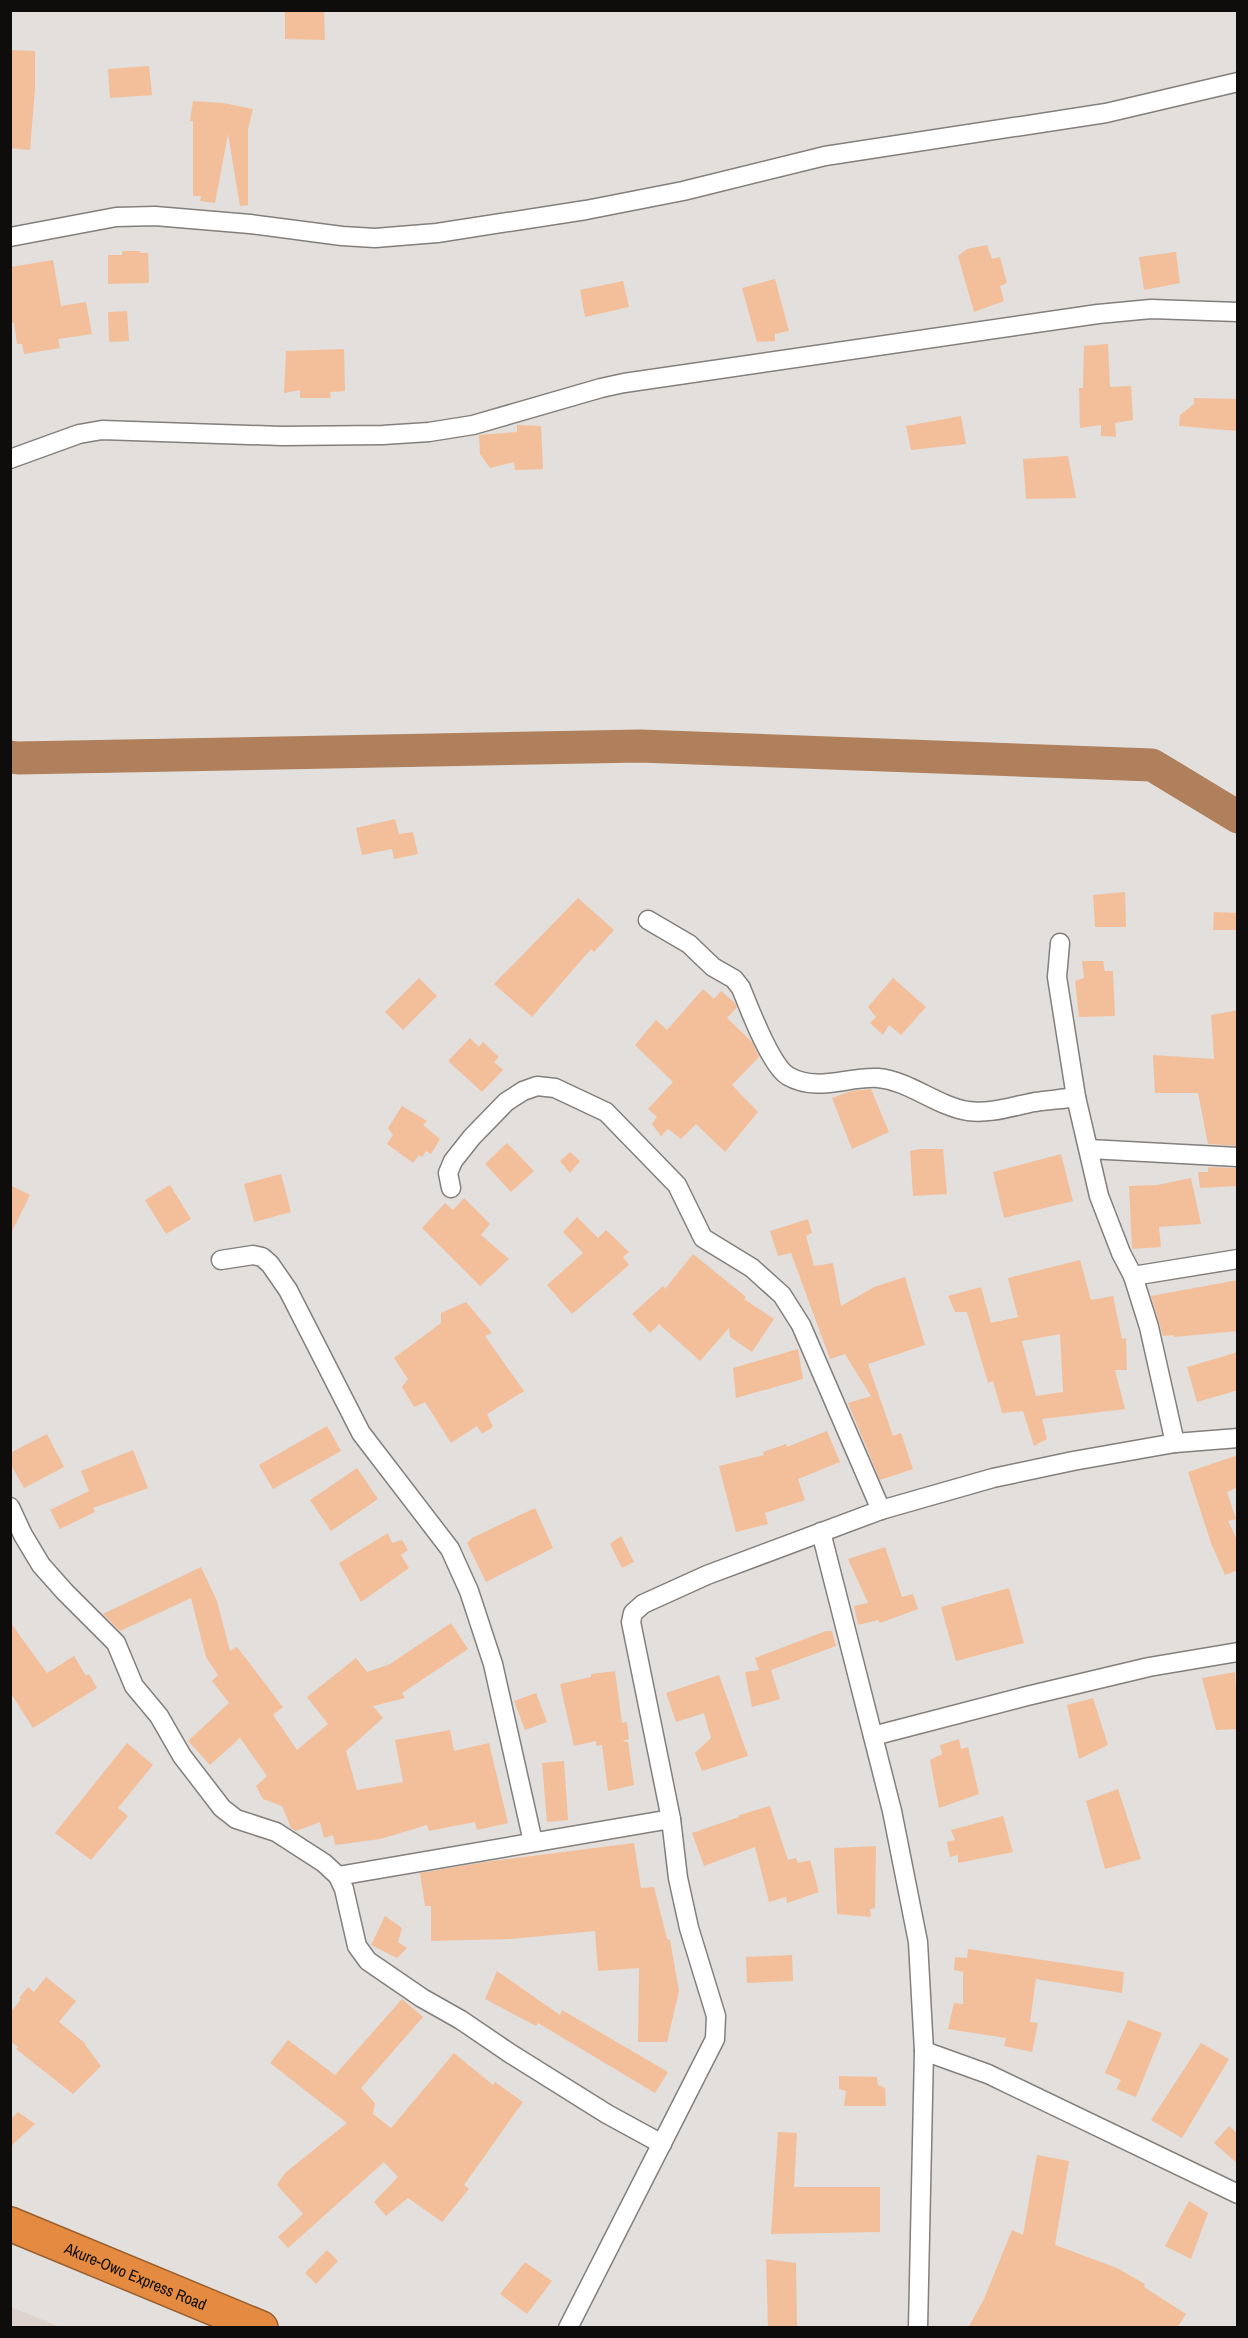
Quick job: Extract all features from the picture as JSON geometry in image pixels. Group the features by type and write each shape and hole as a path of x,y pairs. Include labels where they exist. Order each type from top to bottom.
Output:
{"highway":[{"name":"Akure-Owo Express Road","path":"10,2224 261,2328"}],"street":[{"path":"10,237 116,217 155,216 375,238 436,233 586,210 683,191 825,156 1106,113 1238,82"},
{"path":"10,459 79,434 102,430 282,436 429,432 473,425 601,388 730,367 1098,314 1151,309 1238,312"},
{"path":"648,920 689,944 713,967 734,979 741,988 778,1068 787,1076 804,1082 824,1085 876,1078 914,1089 947,1105 968,1111 989,1112 1035,1102 1076,1097"},
{"path":"1060,943 1057,977 1076,1097 1099,1196 1121,1252 1134,1276 1149,1327 1175,1443"},
{"path":"451,1188 448,1173 453,1161 472,1137 506,1102 523,1091 537,1086 555,1088 606,1112 677,1185 704,1238 752,1268 782,1295 801,1325 881,1510"},
{"path":"1089,1149 1238,1157"},
{"path":"221,1260 254,1255 262,1257 270,1264 288,1290 361,1433 450,1549 469,1591 493,1664 533,1842"},
{"path":"1134,1276 1238,1259"},
{"path":"568,2328 715,2039 716,2028 716,2016 689,1928 678,1878 671,1819 631,1622 633,1613 643,1604 707,1575 881,1510 993,1478 1175,1443 1238,1438"},
{"path":"10,1507 23,1535 41,1564 65,1592 116,1642 134,1686 159,1716 182,1756 222,1808 236,1819 276,1832 324,1863 338,1876 344,1889 357,1946 368,1961 422,1998 461,2020 607,2114 662,2144"},
{"path":"821,1532 892,1811 918,1942 924,2051 918,2328"},
{"path":"873,1736 1138,1669 1238,1652"},
{"path":"338,1876 671,1819"},
{"path":"924,2051 988,2074 1238,2194"}],"shaded area":[{"path":"11,2307 60,2327 11,2327"}],"building":[{"path":"285,10 324,10 325,40 285,39"},
{"path":"10,50 35,51 35,89 30,150 10,148"},
{"path":"149,66 152,95 110,98 108,69"},
{"path":"193,101 223,103 253,109 248,129 248,205 240,206 228,134 215,203 200,201 201,196 193,196 193,121 190,121"},
{"path":"987,245 992,259 1000,257 1007,283 1000,286 1004,301 974,312 958,256 967,249"},
{"path":"122,251 148,253 149,283 108,284 108,255 122,255"},
{"path":"1176,252 1180,283 1144,290 1139,257"},
{"path":"53,260 61,306 86,302 92,334 58,339 60,348 24,354 22,344 17,344 14,323 10,323 10,267"},
{"path":"775,279 789,331 775,334 775,341 757,342 742,288"},
{"path":"623,281 629,307 585,317 580,290"},
{"path":"127,311 129,341 109,342 108,312"},
{"path":"1108,344 1110,387 1131,386 1133,420 1115,423 1116,437 1101,436 1101,425 1080,428 1079,388 1083,388 1084,346"},
{"path":"344,349 345,391 330,392 331,398 300,398 300,390 284,393 286,351"},
{"path":"1194,398 1238,399 1238,431 1179,426 1180,415 1194,404"},
{"path":"961,416 966,444 911,450 906,426"},
{"path":"517,425 541,426 543,469 515,470 514,462 490,468 480,454 479,435 517,432"},
{"path":"1068,456 1076,498 1026,499 1023,459"},
{"path":"395,819 399,834 413,832 418,854 394,859 392,849 362,855 356,828"},
{"path":"1125,892 1126,927 1095,927 1093,895"},
{"path":"578,898 614,930 594,952 591,949 532,1017 494,984"},
{"path":"1214,912 1238,913 1238,930 1213,930"},
{"path":"1082,961 1103,961 1105,971 1113,971 1115,1016 1079,1017 1075,981 1084,978"},
{"path":"419,978 437,996 403,1030 385,1012"},
{"path":"893,978 926,1007 901,1035 889,1025 883,1035 870,1023 876,1017 868,1007"},
{"path":"703,989 714,999 721,991 735,1003 737,1007 727,1018 752,1042 759,1057 732,1085 758,1112 725,1152 696,1124 681,1139 668,1129 661,1136 652,1124 657,1117 648,1109 673,1082 635,1045 656,1020 667,1030"},
{"path":"1238,1010 1238,1146 1208,1144 1198,1093 1155,1093 1153,1055 1214,1059 1211,1015"},
{"path":"470,1038 479,1047 483,1042 499,1057 494,1062 503,1070 482,1092 448,1061"},
{"path":"871,1089 889,1132 852,1149 832,1098 851,1091"},
{"path":"402,1106 427,1121 423,1125 440,1139 431,1154 426,1151 422,1157 419,1155 413,1163 387,1144 393,1135 388,1128"},
{"path":"507,1143 534,1171 511,1192 485,1164"},
{"path":"943,1149 947,1194 913,1196 910,1151"},
{"path":"570,1152 580,1161 570,1173 560,1161"},
{"path":"1061,1154 1073,1201 1004,1218 993,1172"},
{"path":"1208,1167 1238,1168 1238,1186 1200,1188 1198,1172 1208,1172"},
{"path":"281,1174 291,1212 254,1222 244,1184"},
{"path":"1191,1178 1201,1224 1159,1227 1161,1247 1132,1249 1129,1186 1157,1185"},
{"path":"10,1185 30,1195 10,1235"},
{"path":"170,1185 191,1219 166,1234 145,1200"},
{"path":"464,1198 490,1224 481,1235 509,1259 480,1286 422,1228 445,1203 453,1210"},
{"path":"577,1217 598,1238 606,1230 629,1252 623,1257 629,1265 572,1314 547,1285 583,1253 563,1232"},
{"path":"808,1219 812,1233 806,1236 814,1266 833,1263 841,1306 874,1287 905,1277 925,1345 868,1364 893,1436 901,1433 913,1469 880,1480 848,1403 871,1396 845,1354 830,1359 791,1253 778,1256 770,1231"},
{"path":"693,1254 746,1297 744,1299 774,1319 752,1352 730,1337 729,1328 700,1361 659,1324 650,1333 632,1314 663,1286 665,1289"},
{"path":"1080,1260 1091,1300 1113,1296 1122,1339 1126,1338 1127,1370 1115,1370 1125,1409 1042,1419 1047,1439 1034,1446 1023,1411 1002,1413 993,1381 988,1383 967,1312 955,1312 948,1296 981,1287 991,1323 1018,1317 1008,1278","holes":["1060,1334 1063,1392 1036,1396 1022,1341"]},
{"path":"1238,1280 1238,1331 1163,1336 1151,1296"},
{"path":"466,1302 492,1333 485,1336 524,1391 487,1414 493,1427 482,1434 477,1426 451,1443 425,1402 414,1407 402,1387 408,1379 394,1358 441,1323 441,1313"},
{"path":"798,1349 803,1379 736,1398 733,1368"},
{"path":"1238,1352 1238,1390 1197,1402 1187,1367"},
{"path":"327,1426 341,1451 273,1489 259,1465"},
{"path":"827,1431 840,1462 798,1479 805,1500 765,1513 768,1524 736,1532 719,1466 764,1455 763,1452 786,1444 787,1447"},
{"path":"47,1434 64,1467 24,1488 10,1463 10,1453"},
{"path":"133,1450 148,1488 93,1508 95,1512 60,1529 50,1510 89,1491 81,1471"},
{"path":"1238,1455 1238,1487 1227,1492 1236,1519 1228,1521 1238,1542 1238,1570 1225,1575 1211,1543 1188,1472"},
{"path":"357,1468 378,1499 331,1531 310,1500"},
{"path":"535,1508 553,1548 486,1582 467,1543 472,1538"},
{"path":"388,1533 392,1543 402,1540 408,1550 401,1555 409,1568 361,1602 339,1563"},
{"path":"621,1536 634,1562 622,1568 610,1544"},
{"path":"885,1547 902,1597 913,1594 918,1609 880,1623 878,1620 858,1625 854,1606 868,1603 848,1559"},
{"path":"201,1567 217,1601 230,1651 237,1647 283,1707 273,1715 297,1750 328,1724 307,1697 356,1658 367,1672 390,1664 451,1623 468,1649 402,1693 405,1698 373,1706 383,1718 346,1751 357,1790 403,1782 395,1740 450,1730 454,1751 489,1743 508,1823 477,1830 475,1822 429,1831 427,1825 380,1839 335,1845 333,1835 324,1838 320,1822 296,1831 291,1828 282,1806 263,1799 256,1786 267,1776 240,1738 210,1765 188,1741 229,1703 212,1681 218,1675 206,1657 191,1598 120,1631 103,1614"},
{"path":"1009,1588 1024,1643 956,1661 941,1607"},
{"path":"10,1622 47,1673 74,1656 86,1676 89,1674 97,1688 33,1728 10,1692"},
{"path":"826,1631 832,1631 836,1646 771,1670 780,1699 752,1707 745,1672 759,1670 755,1658"},
{"path":"615,1671 622,1723 627,1722 629,1739 622,1741 628,1742 634,1785 608,1791 602,1745 596,1746 596,1741 574,1746 560,1684 591,1677 591,1674"},
{"path":"1235,1672 1238,1729 1216,1730 1202,1678"},
{"path":"719,1675 748,1756 702,1771 695,1753 711,1738 704,1713 676,1722 666,1693"},
{"path":"536,1693 547,1722 525,1730 514,1701"},
{"path":"1093,1698 1108,1745 1079,1759 1067,1705"},
{"path":"959,1739 961,1749 968,1747 979,1794 939,1808 930,1760 942,1754 940,1745"},
{"path":"127,1743 153,1765 118,1808 128,1816 91,1860 55,1833"},
{"path":"564,1761 568,1820 547,1822 542,1763"},
{"path":"1118,1789 1141,1859 1105,1869 1086,1801"},
{"path":"770,1806 788,1860 796,1858 798,1863 810,1860 819,1892 787,1903 786,1897 769,1902 755,1847 704,1866 692,1833"},
{"path":"1003,1816 1013,1852 958,1863 958,1855 950,1857 947,1842 955,1840 951,1830"},
{"path":"634,1843 641,1888 654,1887 667,1939 670,1940 679,1991 667,2042 638,2042 639,1968 598,1971 595,1931 510,1939 431,1941 431,1906 425,1906 420,1873 485,1862"},
{"path":"876,1846 875,1908 870,1909 871,1917 837,1914 834,1848"},
{"path":"385,1916 402,1928 398,1942 407,1948 397,1958 371,1945"},
{"path":"968,1949 1124,1972 1122,1993 1036,1979 1030,2022 1038,2023 1032,2052 1004,2046 1006,2038 948,2029 954,2003 963,2004 963,1972 954,1970 955,1957 967,1958"},
{"path":"792,1955 793,1981 747,1983 746,1957"},
{"path":"497,1971 560,2015 562,2010 668,2072 655,2093 538,2023 536,2026 485,1999"},
{"path":"46,1977 76,2001 59,2022 86,2044 101,2066 73,2094 16,2049 18,2047 10,2041 10,2013 28,1987 34,1992"},
{"path":"402,1999 423,2017 361,2088 375,2103 373,2114 391,2128 454,2053 493,2085 495,2082 523,2102 464,2185 469,2189 442,2222 408,2198 386,2216 374,2202 398,2177 384,2162 288,2248 278,2237 303,2214 277,2185 285,2173 347,2123 270,2063 288,2040 335,2075"},
{"path":"1128,2020 1162,2033 1136,2097 1116,2089 1121,2080 1105,2073"},
{"path":"1201,2043 1229,2059 1182,2138 1151,2120"},
{"path":"839,2076 877,2077 878,2085 885,2088 886,2106 844,2106 846,2091 839,2089"},
{"path":"18,2112 35,2124 10,2147 10,2120"},
{"path":"1229,2126 1238,2134 1238,2164 1214,2143"},
{"path":"778,2132 797,2133 794,2187 880,2187 880,2232 771,2234"},
{"path":"1037,2155 1069,2161 1055,2245 1117,2268 1145,2284 1144,2287 1186,2314 1177,2328 968,2328 984,2299 1012,2230 1023,2235"},
{"path":"1189,2201 1208,2213 1191,2259 1165,2246"},
{"path":"327,2250 338,2261 316,2284 305,2273"},
{"path":"766,2259 796,2263 797,2328 768,2328"},
{"path":"525,2262 552,2281 527,2314 500,2294"}],"waterway":[{"path":"10,757 640,746 1152,765 1238,817"}]}
